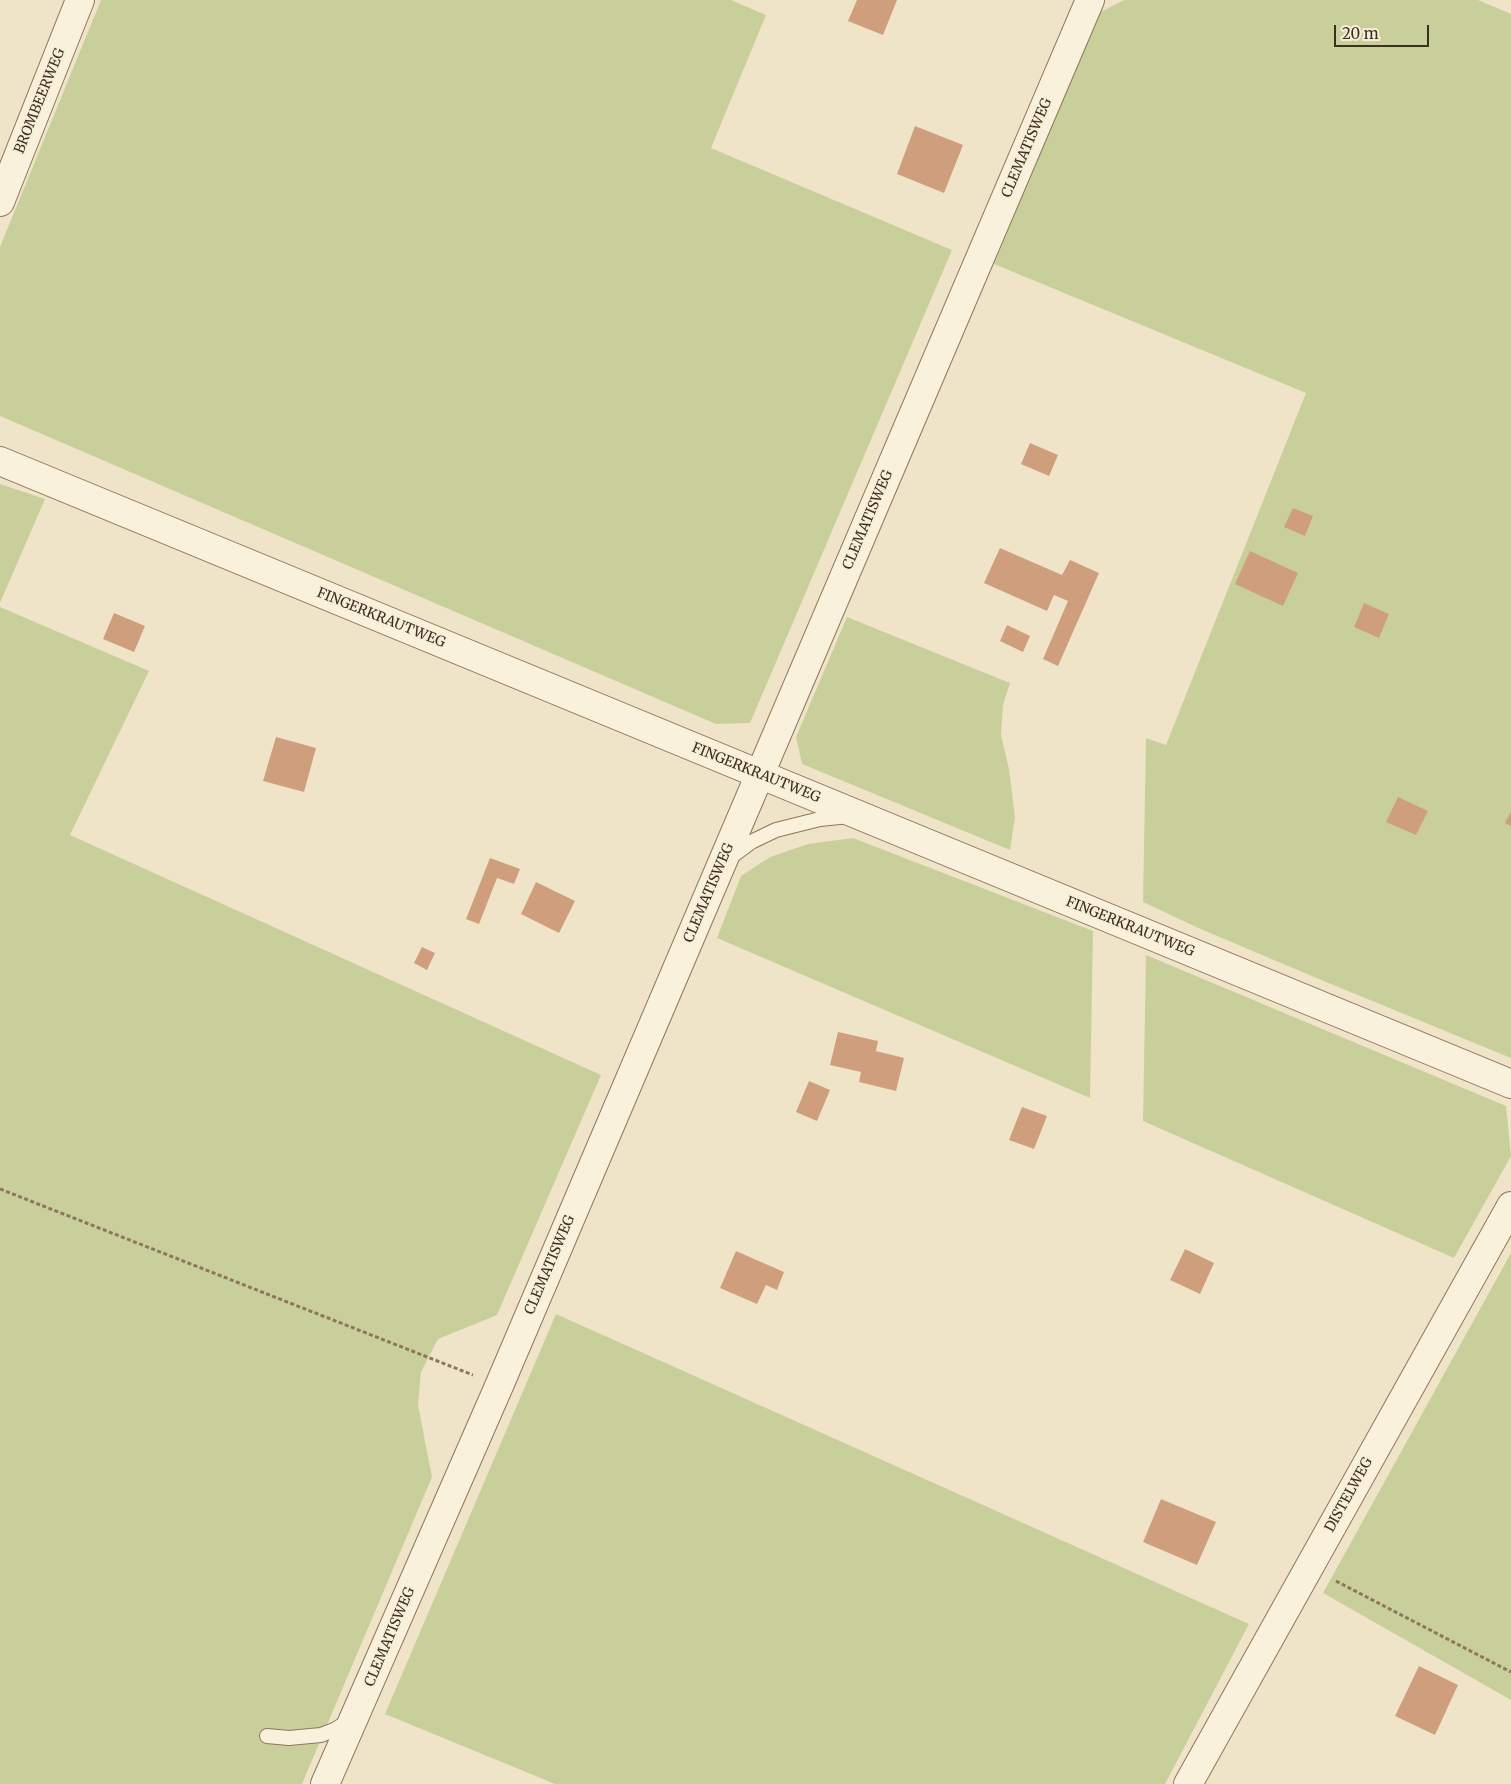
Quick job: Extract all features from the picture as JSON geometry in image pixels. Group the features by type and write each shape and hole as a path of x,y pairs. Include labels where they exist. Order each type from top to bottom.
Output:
{"street":[{"name":"BROMBEERWEG","path":"0,202 80,0"},
{"name":"CLEMATISWEG","path":"326,1784 499,1386 1090,0"},
{"name":"FINGERKRAUTWEG","path":"0,461 1511,1084"},
{"name":"DISTELWEG","path":"1188,1784 1511,1206"}],"lane":[{"path":"722,864 751,842 776,830 820,819 860,816"},
{"path":"268,1736 289,1738 321,1735 334,1730 354,1718"}],"path":[{"path":"0,1189 499,1386"},
{"path":"1309,1567 1511,1672"}],"green space":[{"path":"101,0 731,0 766,15 711,148 952,250 750,723 716,724 0,416 0,247"},
{"path":"1124,0 1478,0 1511,14 1511,1058 1196,927 1143,902 1146,738 1166,745 1306,393 994,264 1099,13"},
{"path":"0,484 45,499 0,603"},
{"path":"0,607 149,671 70,835 601,1075 497,1315 438,1339 421,1372 418,1405 432,1477 302,1784 0,1784"},
{"path":"847,617 1010,683 1003,705 1001,735 1009,769 1015,817 1010,850 802,764 796,737"},
{"path":"853,838 1093,931 1090,1098 717,938 741,876 770,857 808,844"},
{"path":"1146,955 1506,1106 1511,1156 1454,1258 1143,1121"},
{"path":"1511,1253 1511,1700 1323,1593"},
{"path":"556,1314 1249,1624 1165,1784 555,1784 385,1714"}],"building":[{"path":"857,0 897,0 883,35 848,21"},
{"path":"915,126 963,145 944,193 897,174"},
{"path":"1030,443 1058,455 1049,476 1021,464"},
{"path":"1293,508 1313,516 1305,536 1284,527"},
{"path":"1000,548 1062,575 1070,560 1099,573 1058,666 1043,659 1068,601 1054,595 1047,611 984,583"},
{"path":"1250,551 1298,573 1283,606 1235,584"},
{"path":"1364,603 1389,614 1379,638 1354,627"},
{"path":"114,613 145,626 134,652 103,639"},
{"path":"1007,625 1030,636 1023,652 1000,641"},
{"path":"276,737 316,748 304,792 263,781"},
{"path":"1398,797 1428,811 1416,835 1386,822"},
{"path":"1511,812 1511,826 1505,823"},
{"path":"490,858 520,869 514,884 497,878 479,924 466,919"},
{"path":"536,882 575,901 559,933 521,914"},
{"path":"422,947 435,953 427,970 414,963"},
{"path":"838,1032 878,1041 876,1051 904,1058 896,1091 859,1082 861,1072 830,1065"},
{"path":"809,1081 830,1090 817,1121 796,1112"},
{"path":"1022,1107 1047,1116 1034,1149 1009,1140"},
{"path":"1185,1249 1214,1263 1200,1294 1170,1280"},
{"path":"736,1251 784,1272 777,1290 766,1285 757,1304 720,1288"},
{"path":"1161,1499 1216,1522 1197,1565 1143,1542"},
{"path":"1419,1666 1458,1685 1435,1735 1395,1716"}]}
